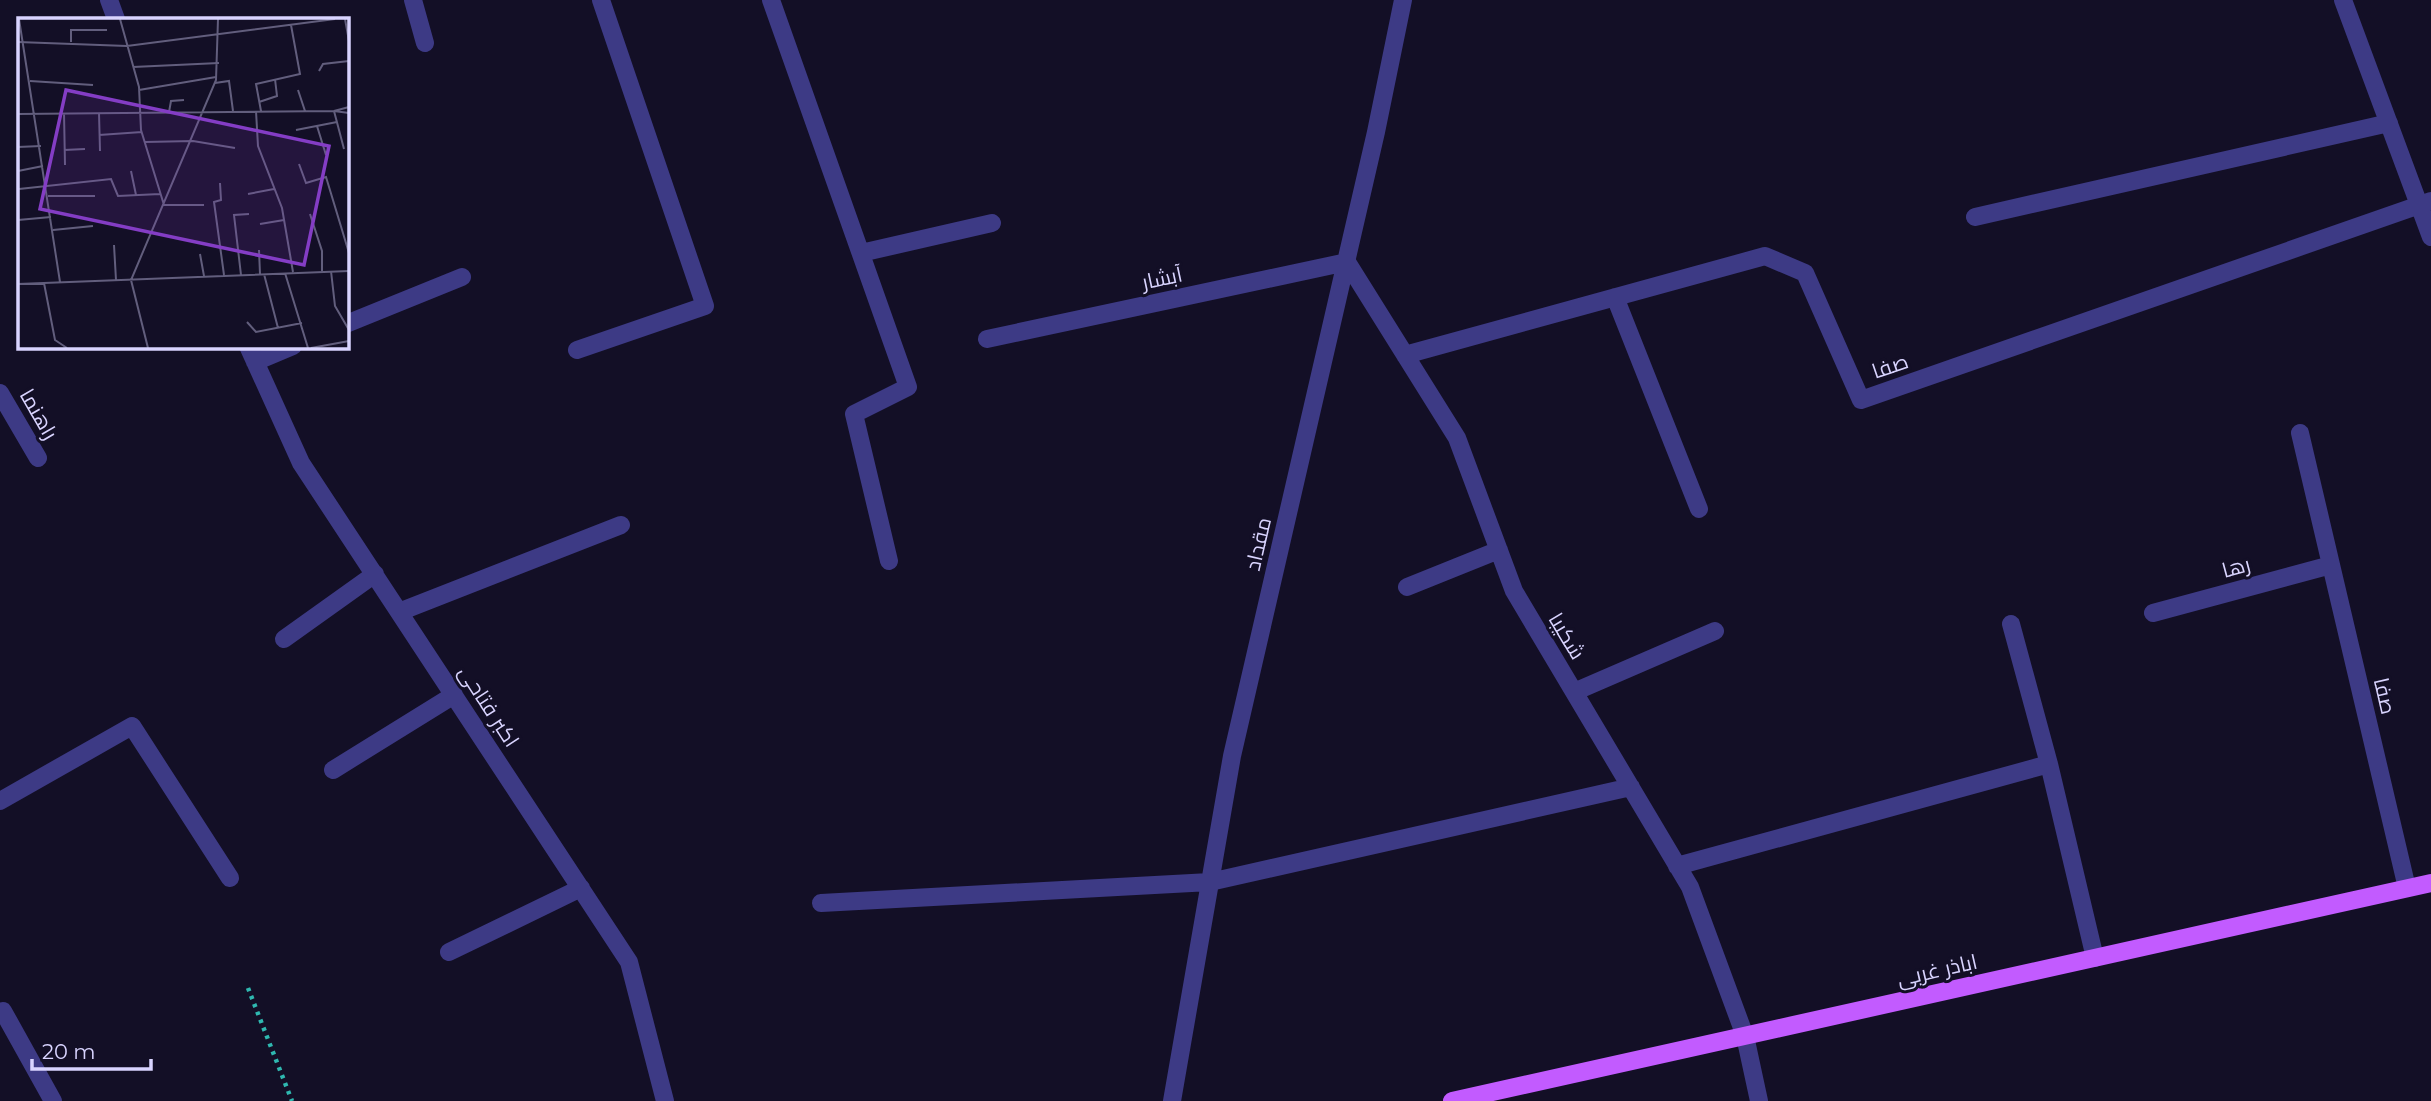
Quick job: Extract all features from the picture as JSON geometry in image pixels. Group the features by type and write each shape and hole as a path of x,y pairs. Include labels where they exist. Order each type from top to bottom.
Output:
{"main road":[{"name":"اباذر غربی","path":"1452,1101 1480,1098 2431,883"}],"street":[{"path":"109,0 116,18"},
{"path":"413,0 425,43"},
{"path":"577,350 705,306 601,0"},
{"path":"771,0 908,387 854,414 889,561"},
{"name":"مقداد","path":"1172,1101 1232,756 1347,262 1403,0"},
{"path":"2343,0 2389,123 2425,203 2431,237"},
{"path":"1975,217 2389,123"},
{"name":"صفا","path":"1405,355 1766,256 1805,273 1861,400 2425,203"},
{"path":"861,253 992,223"},
{"name":"آبشار","path":"987,339 1347,262"},
{"name":"شکیبا","path":"1347,262 1457,438 1514,591 1690,887 1745,1036 1759,1101"},
{"path":"348,323 462,277"},
{"path":"1615,297 1699,509"},
{"path":"251,354 282,348"},
{"name":"اکبر فتاحی","path":"251,354 301,463 629,962 665,1101"},
{"name":"راهنما","path":"0,393 38,458"},
{"name":"صفا","path":"2300,433 2407,888"},
{"path":"399,612 621,525"},
{"path":"1407,587 1499,550"},
{"name":"رها","path":"2153,613 2331,565"},
{"path":"284,639 375,574"},
{"path":"2011,624 2049,764 2095,958"},
{"path":"1574,692 1715,631"},
{"path":"333,770 454,695"},
{"path":"0,801 132,726 230,878"},
{"path":"1677,866 2049,764"},
{"path":"821,903 1210,882 1631,788"},
{"path":"449,952 581,888"},
{"path":"3,1011 53,1101"}],"path":[{"path":"248,988 292,1101"}]}
